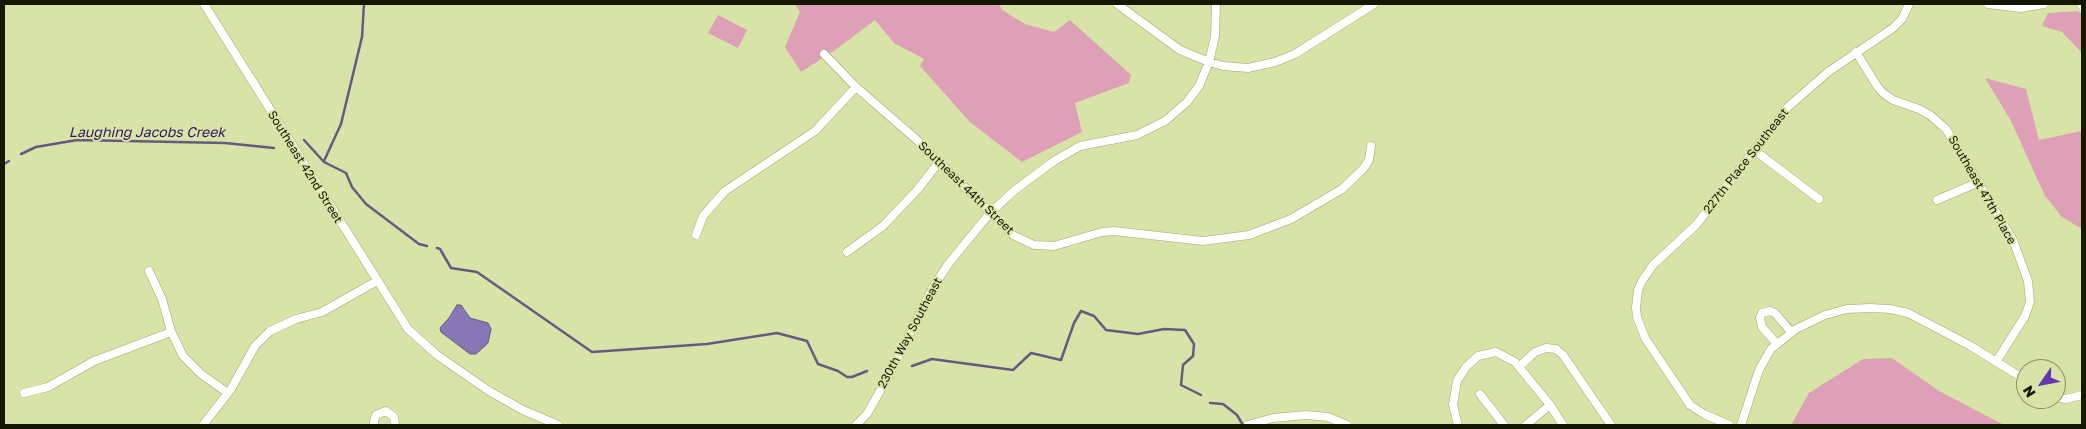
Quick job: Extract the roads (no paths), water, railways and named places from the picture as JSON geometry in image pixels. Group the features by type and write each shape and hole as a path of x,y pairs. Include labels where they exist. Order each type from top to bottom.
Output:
{"street":[{"name":"Southeast 42nd Street","path":"204,4 408,329 437,355 489,391 523,410 558,425"},
{"path":"1117,4 1180,50 1223,66 1248,68 1275,62 1296,54 1374,4"},
{"name":"230th Way Southeast","path":"856,425 867,414 888,377 932,289 966,239 990,214 1042,169 1068,152 1095,142 1137,135 1166,121 1187,102 1199,86 1209,62 1215,36 1216,4"},
{"name":"227th Place Southeast","path":"1730,425 1704,414 1684,398 1645,338 1636,307 1638,290 1646,273 1696,225 1788,107 1828,72 1893,28 1902,19 1909,4"},
{"path":"1988,4 2021,8 2044,4"},
{"name":"Southeast 47th Place","path":"1856,52 1883,93 1902,104 1919,109 1939,121 1980,182 2013,240 2028,281 2030,302 2025,316 1996,362"},
{"name":"Southeast 44th Street","path":"824,54 856,87 940,162 1013,235 1025,242 1043,246 1064,244 1102,232 1114,231 1203,241 1231,239 1250,235 1284,223 1342,189 1363,169 1369,160 1371,146"},
{"path":"696,235 703,216 725,191 815,131 856,87"},
{"path":"1754,150 1819,199"},
{"path":"847,252 883,226 918,189 940,162"},
{"path":"1937,200 1980,182"},
{"path":"149,271 162,299 171,332 183,356 189,364 228,393"},
{"path":"203,425 228,393 255,346 270,331 296,319 322,312 377,281"},
{"path":"1741,425 1759,370 1771,349 1791,332 1825,315 1847,309 1890,309 1908,313 1926,321 2016,374"},
{"path":"1777,344 1762,327 1760,318 1762,313 1770,311 1775,313 1791,332"},
{"path":"24,393 48,387 94,361 171,332"},
{"path":"1519,366 1535,352 1546,348 1556,349 1611,425"},
{"path":"1458,425 1452,405 1454,389 1462,372 1471,361 1483,353 1496,352 1508,357 1519,366 1550,405 1563,425"},
{"path":"1480,394 1504,425"},
{"path":"2066,399 2082,395"},
{"path":"1526,425 1550,405"},
{"path":"374,425 376,414 386,411 394,416 395,425"},
{"path":"1248,425 1273,418 1311,415 1328,418 1347,425"}],"waterway":[{"path":"324,161 341,124 362,37 364,4"},
{"name":"Laughing Jacobs Creek","path":"21,154 36,147 77,140 225,143 274,148"},
{"name":"Laughing Jacobs Creek","path":"304,140 324,162 346,173 352,187 366,204 419,244 427,246"},
{"name":"Laughing Jacobs Creek","path":"4,164 9,161"},
{"name":"Laughing Jacobs Creek","path":"437,248 440,249 451,268 477,272 592,352 707,344 777,333 807,341 818,364 838,371 847,377 867,371"},
{"name":"Laughing Jacobs Creek","path":"912,366 932,359 1013,370 1031,353 1061,360 1074,323 1081,311 1094,316 1106,330 1138,334 1164,329 1185,330 1194,344 1193,356 1183,365 1181,385 1201,395"},
{"name":"Laughing Jacobs Creek","path":"1210,403 1223,404 1237,415 1243,425"}]}
